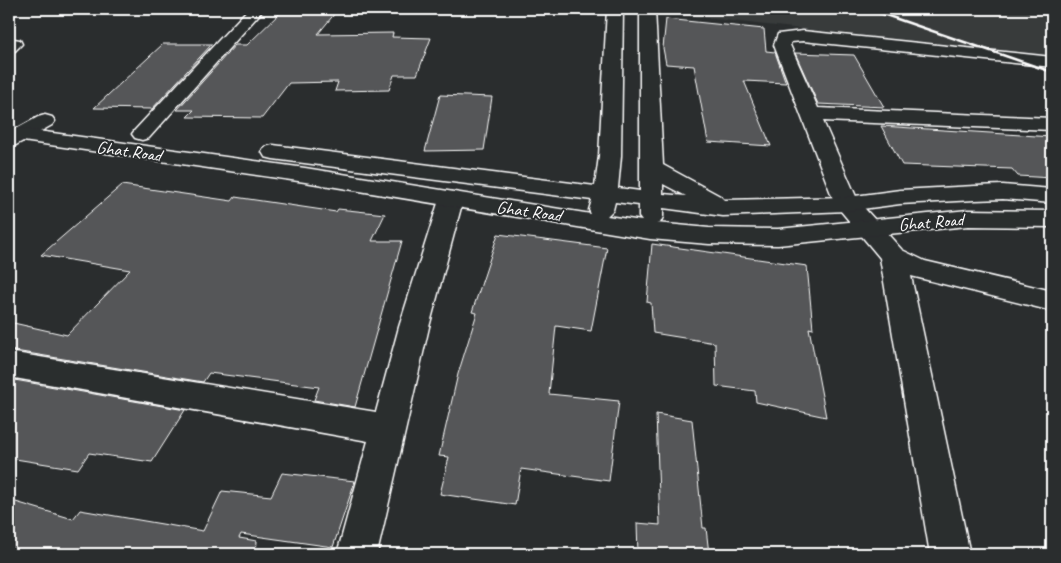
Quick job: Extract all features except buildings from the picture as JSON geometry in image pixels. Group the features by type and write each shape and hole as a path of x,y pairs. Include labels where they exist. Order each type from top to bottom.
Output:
{"main road":[{"path":"142,134 256,9"},
{"path":"598,221 606,193 610,156 615,9"},
{"path":"648,9 652,168 650,231"},
{"path":"1052,62 803,36 784,38 782,45 847,204 893,256 917,269 1052,301"},
{"path":"810,114 1052,124"},
{"name":"Ghat Road","path":"11,131 45,121 462,177 723,208 847,204 900,197 975,193 1003,192 1052,196"},
{"name":"Ghat Road","path":"11,131 305,175 452,200 598,221 650,231 708,236 778,237 968,218 1052,219"},
{"path":"558,188 610,156"},
{"path":"652,168 723,208"},
{"path":"357,554 414,327 452,200"},
{"path":"893,256 950,554"},
{"path":"9,365 388,430"}],"shaded area":[{"path":"628,9 1052,9 1052,56 1008,53"}],"railway":[{"path":"868,9 1052,72"},
{"path":"1017,9 1052,12"}]}
